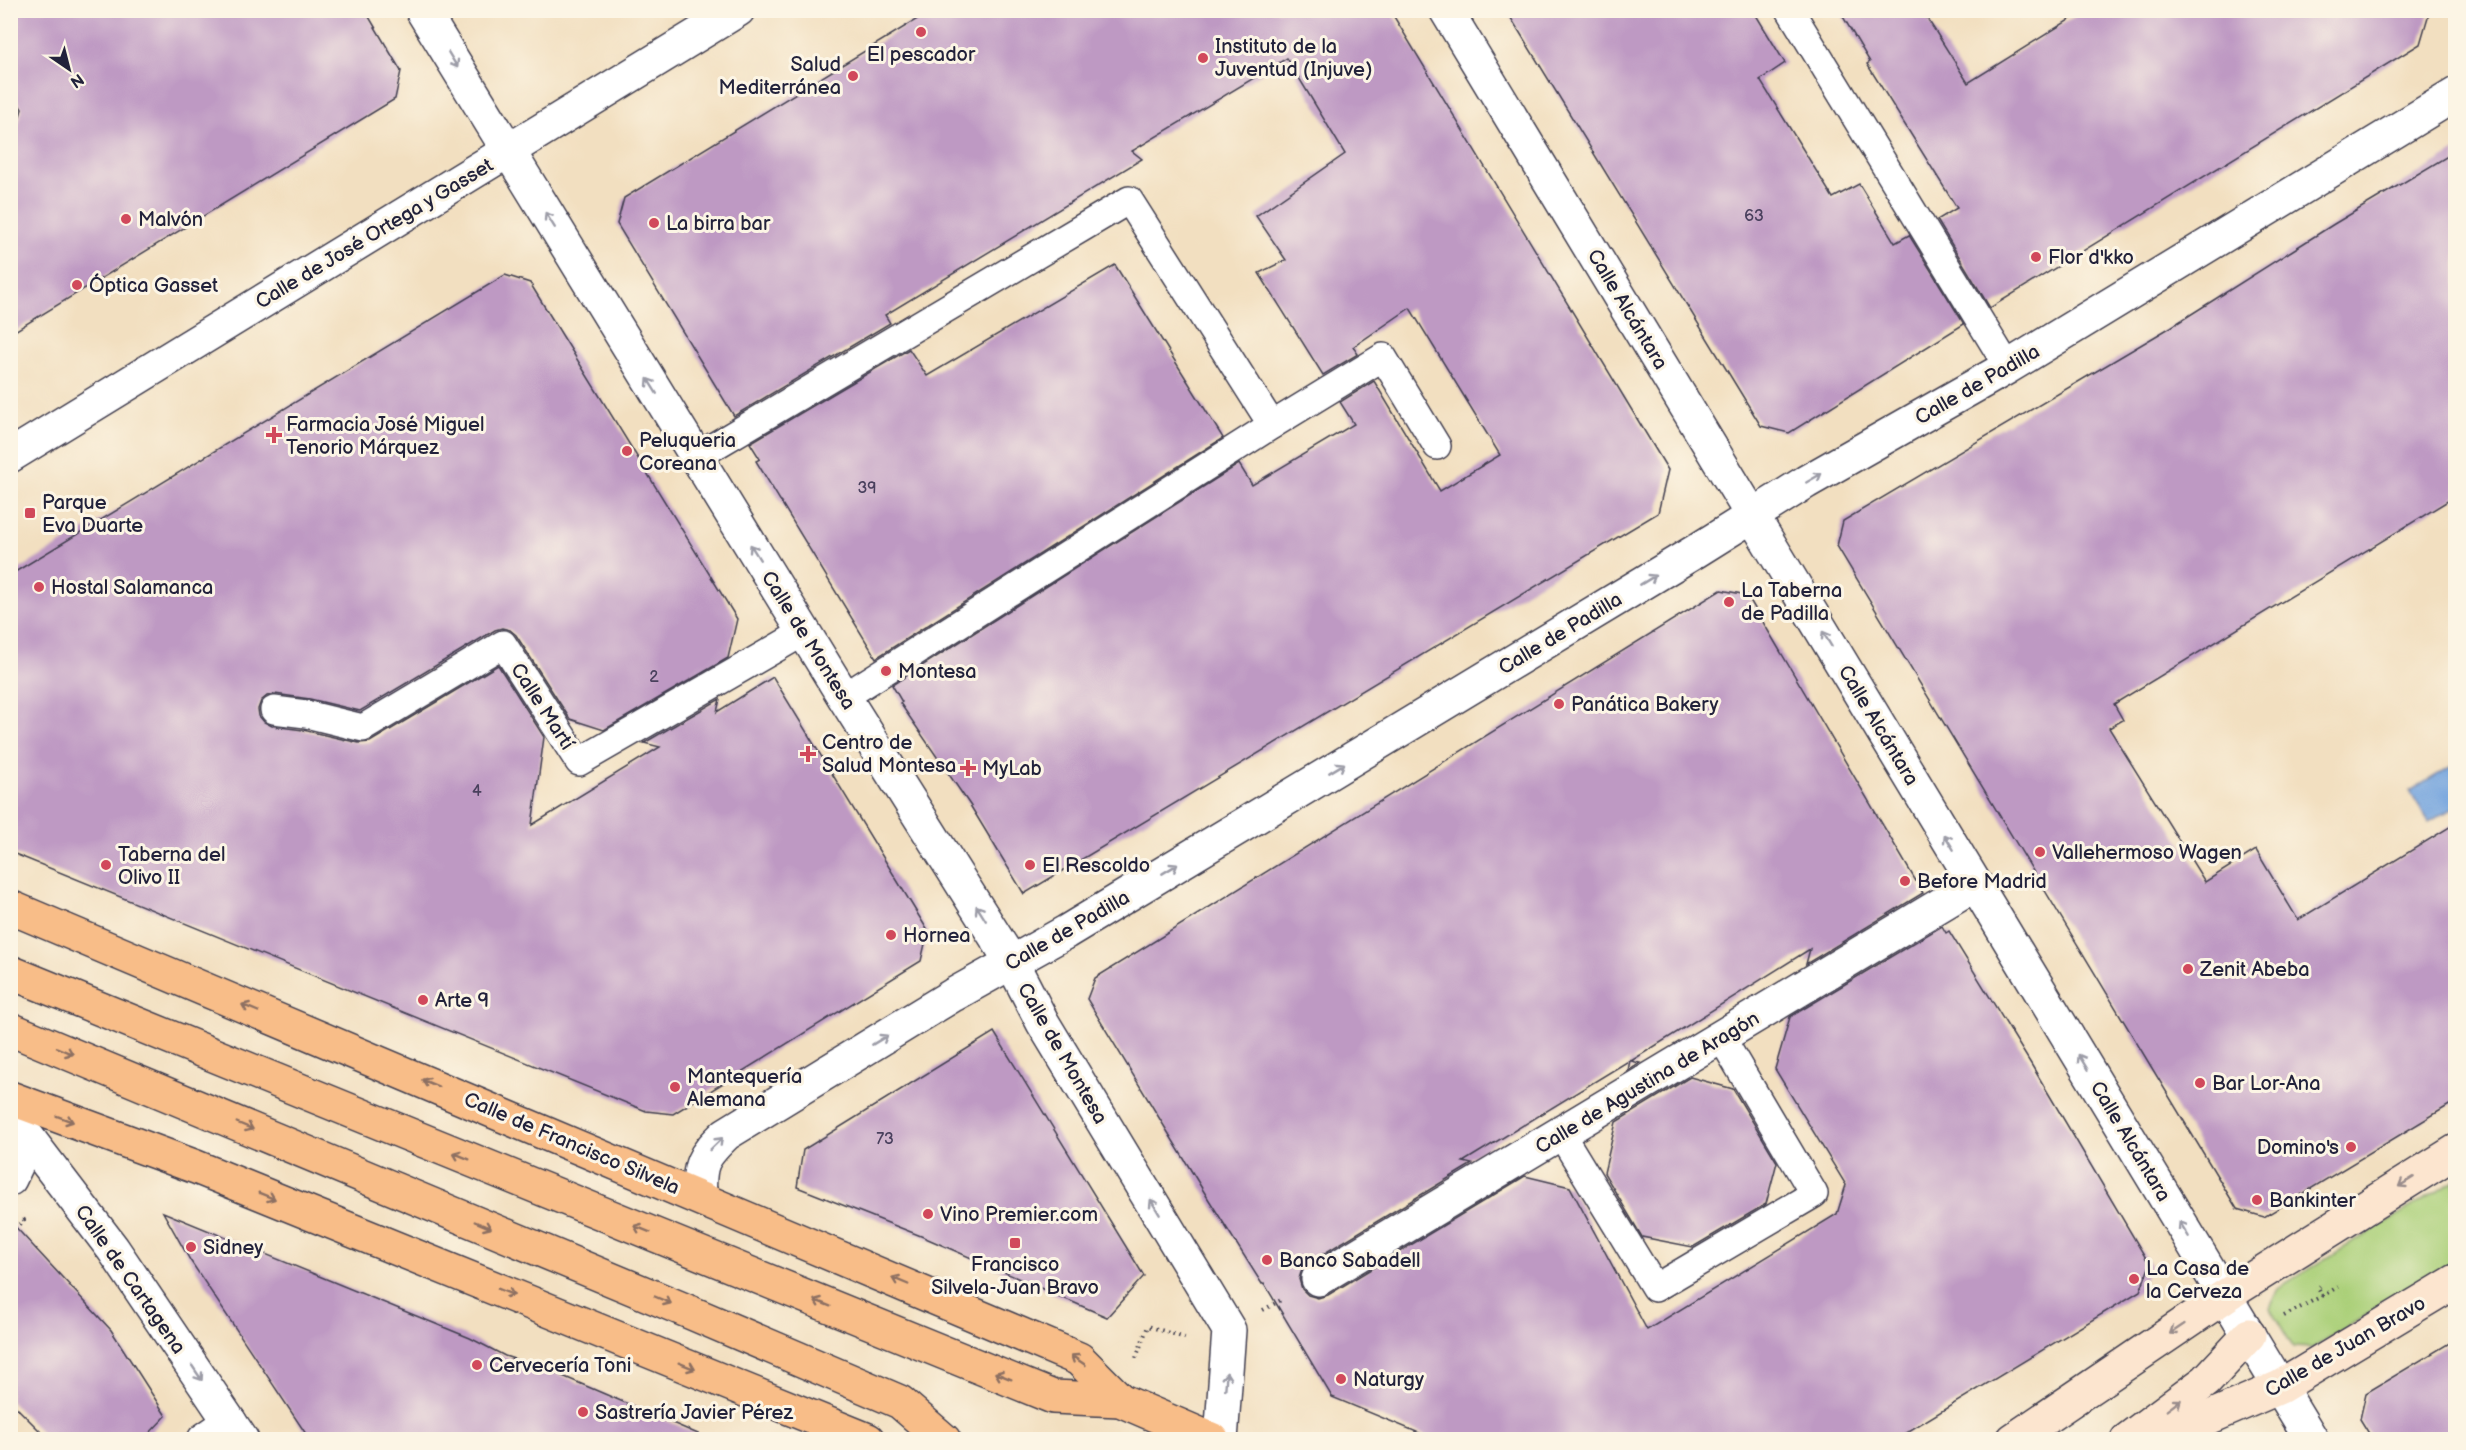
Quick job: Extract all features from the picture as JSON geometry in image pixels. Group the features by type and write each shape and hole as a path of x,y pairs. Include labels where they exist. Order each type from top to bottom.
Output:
{"main road":[{"name":"Calle de Francisco Silvela","path":"10,907 1079,1359 1120,1400"},
{"name":"Calle de Francisco Silvela","path":"10,972 1053,1397 1120,1400 1213,1440"},
{"path":"10,1029 669,1303 900,1402 944,1440"},
{"path":"10,1098 196,1167 868,1440"},
{"path":"2013,1440 2225,1296 2456,1151"},
{"name":"Calle de Juan Bravo","path":"2169,1440 2208,1418 2280,1386 2456,1281"},
{"path":"2127,1440 2206,1381 2249,1335"}],"street":[{"name":"Calle de Montesa","path":"422,10 844,697 1012,963 1043,1023 1229,1341"},
{"name":"Calle de José Ortega y Gasset","path":"10,456 738,10"},
{"name":"Calle Alcántara","path":"1446,10 2312,1440"},
{"name":"Calle de Padilla","path":"700,1197 699,1172 708,1152 726,1134 953,995 1066,932 1676,563 1752,514 2008,367 2456,94"},
{"name":"Calle de Agustina de Aragón","path":"1318,1279 1975,884"},
{"path":"10,1179 20,1132"},
{"name":"Calle de Cartagena","path":"20,1132 113,1249 226,1434"},
{"path":"1221,1440 1229,1341"}],"lane":[{"path":"1790,10 2008,367"},
{"path":"696,457 1130,200 1272,425"},
{"path":"844,697 1383,357 1437,446"},
{"name":"Calle Martí","path":"274,710 306,714 363,728 503,644 579,762 804,632"},
{"path":"1561,1134 1655,1288 1814,1194 1721,1037"}],"path":[{"path":"1120,1400 1148,1326 1229,1341 1318,1279"},
{"path":"2322,1296 2338,1287"}],"green space":[{"path":"2455,1180 2455,1261 2313,1348 2293,1347 2270,1308 2278,1288"}],"water":[{"path":"2455,764 2455,807 2429,822 2410,791"}],"building":[{"path":"10,10 365,10 401,71 395,99 10,334 10,138 14,136 22,109 10,90"},
{"path":"932,10 1390,10 1668,470 1658,513 1024,894 970,805 900,703 902,702 892,685 1239,464 1252,485 1354,424 1340,402 1374,381 1440,491 1500,455 1410,308 1353,347 1358,354 1323,375 1259,273 1286,260 1256,216 1345,154 1287,58 1132,151 1142,159 885,315 890,323 734,416 617,224 624,198"},
{"path":"1506,10 1753,10 1785,63 1760,80 1833,198 1859,184 1895,243 1909,235 1964,324 1789,433 1761,426"},
{"path":"1839,10 1922,10 1968,83 2085,10 2430,10 2420,44 1990,308 1937,220 1957,208 1867,64 1870,62"},
{"path":"2456,151 2456,496 2114,704 2123,720 2109,728 2205,882 2256,850 2298,920 2456,823 2456,1101 2264,1217 2237,1209 1837,546 1843,521 2171,327 2334,224"},
{"path":"1115,265 1223,438 876,658 756,461 760,459 750,443 909,349 927,376"},
{"path":"505,275 530,283 737,619 728,658 604,730 570,719 516,635 502,628 495,630 360,711 310,699 275,694 261,701 258,709 259,716 272,726 303,730 359,743 370,742 498,665 544,737 532,825 660,747 644,743 720,699 717,712 773,677 928,931 921,961 673,1114 646,1111 10,852 10,575"},
{"path":"1721,590 1747,595 1923,893 1806,964 1810,949 1631,1061 1640,1063 1628,1071 1630,1060 1463,1162 1472,1164 1308,1263 1302,1269 1299,1279 1302,1289 1308,1295 1318,1298 1328,1295 1525,1176 1570,1187 1647,1330 1837,1214 1846,1185 1775,1069 1790,1017 1942,926 1946,933 1949,931 2031,1064 2150,1265 2140,1291 1894,1440 1436,1440 1332,1397 1264,1283 1262,1284 1209,1200 1087,999 1095,978"},
{"path":"994,1032 1144,1276 1107,1317 921,1236 797,1187 803,1150"},
{"path":"1690,1077 1733,1089 1777,1162 1766,1204 1693,1247 1642,1237 1604,1173 1616,1122"},
{"path":"163,1212 470,1338 505,1356 551,1371 712,1440 310,1440 190,1260"},
{"path":"10,1221 111,1330 166,1416 143,1440 49,1440 10,1401"},
{"path":"2456,1339 2456,1440 2373,1440 2360,1419 2366,1393"}],"place":[{"name":"El pescador","path":"921,32"},
{"name":"Instituto de la Juventud (Injuve)","path":"1203,58"},
{"name":"Salud Mediterránea","path":"853,76"},
{"name":"Malvón","path":"126,219"},
{"name":"La birra bar","path":"654,223"},
{"name":"Flor d'kko","path":"2036,257"},
{"name":"Óptica Gasset","path":"77,285"},
{"name":"Farmacia José Miguel Tenorio Márquez","path":"274,435"},
{"name":"Peluqueria Coreana","path":"627,451"},
{"name":"Parque Eva Duarte","path":"30,513"},
{"name":"Hostal Salamanca","path":"39,587"},
{"name":"La Taberna de Padilla","path":"1729,602"},
{"name":"Montesa","path":"886,671"},
{"name":"Panática Bakery","path":"1559,704"},
{"name":"Centro de Salud Montesa","path":"808,754"},
{"name":"MyLab","path":"968,768"},
{"name":"Vallehermoso Wagen","path":"2040,852"},
{"name":"Taberna del Olivo II","path":"106,865"},
{"name":"El Rescoldo","path":"1030,865"},
{"name":"Before Madrid","path":"1905,881"},
{"name":"Hornea","path":"891,935"},
{"name":"Zenit Abeba","path":"2188,969"},
{"name":"Arte 9","path":"423,1000"},
{"name":"Bar Lor-Ana","path":"2200,1083"},
{"name":"Mantequería Alemana","path":"675,1087"},
{"name":"Domino's","path":"2351,1147"},
{"name":"Bankinter","path":"2257,1200"},
{"name":"Vino Premier.com","path":"928,1214"},
{"name":"Francisco Silvela-Juan Bravo","path":"1015,1243"},
{"name":"Sidney","path":"191,1247"},
{"name":"Banco Sabadell","path":"1267,1260"},
{"name":"La Casa de la Cerveza","path":"2134,1279"},
{"name":"Cervecería Toni","path":"477,1365"},
{"name":"Naturgy","path":"1341,1379"},
{"name":"Sastrería Javier Pérez","path":"583,1412"}]}
